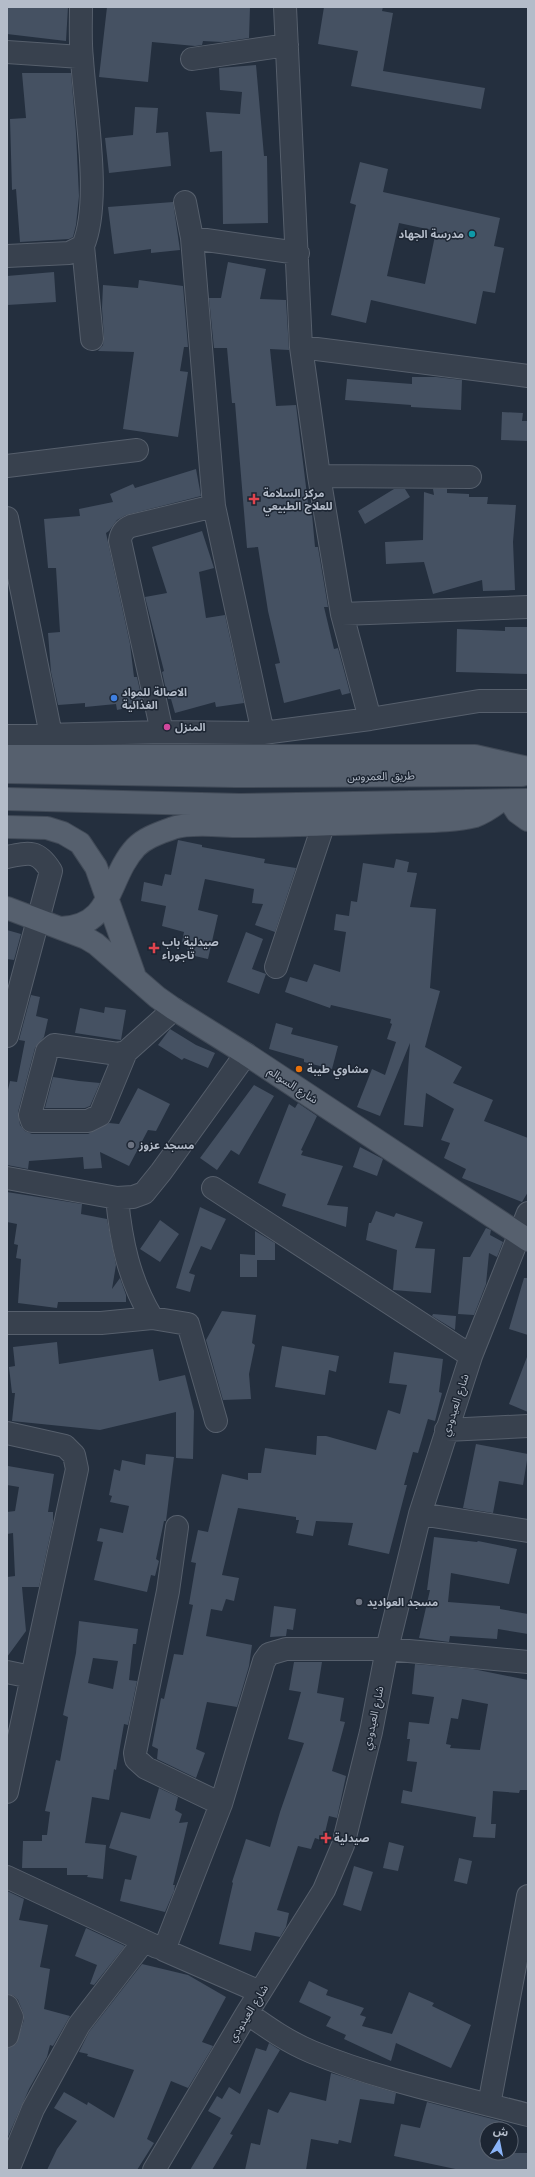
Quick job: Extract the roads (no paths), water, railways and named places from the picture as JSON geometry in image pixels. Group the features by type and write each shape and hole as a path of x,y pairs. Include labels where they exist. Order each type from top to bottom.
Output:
{"main road":[{"path":"7,756 468,756 512,763 528,768"},
{"name":"طريق العمروس","path":"7,772 235,776 528,775"},
{"path":"7,799 240,805 513,800"},
{"path":"513,800 517,812 528,820"},
{"path":"61,928 74,928 87,924 101,911 124,863 136,847 152,835 178,826 323,826 451,819 476,816 513,800"},
{"path":"7,827 47,828 63,833 80,843 96,867 108,897 115,924 136,978"},
{"name":"شارع السوالم","path":"7,908 38,921 61,928 96,944 174,1009 246,1054 523,1237"}],"street":[{"path":"81,7 81,57 91,170 91,208 89,227 83,246 92,339"},
{"path":"285,7 298,254 301,347 319,476 342,614 370,719"},
{"path":"192,58 287,45"},
{"path":"7,52 81,57"},
{"path":"185,202 192,238 214,506 263,733"},
{"path":"192,238 298,254"},
{"path":"7,256 69,253 83,246"},
{"path":"301,347 528,376"},
{"path":"7,466 137,450"},
{"path":"319,476 470,477"},
{"path":"162,732 120,541 124,530 131,526 214,506"},
{"path":"7,518 51,735"},
{"path":"342,614 528,607"},
{"path":"7,736 162,732 263,733 370,719 479,702 528,701"},
{"path":"276,967 323,826"},
{"path":"7,857 28,853 38,856 43,858 51,871 7,1036"},
{"path":"126,1052 118,1054 54,1046 50,1048 47,1051 30,1115 32,1120 88,1121 100,1115 126,1052 174,1009"},
{"path":"7,1178 117,1198 133,1198 144,1193 161,1172 246,1054"},
{"path":"213,1188 471,1356"},
{"path":"117,1198 121,1236 132,1279 152,1318"},
{"name":"شارع العيدودي","path":"154,2170 247,2013 324,1890 343,1845 371,1732 387,1649 420,1514 471,1356 523,1237 528,1213"},
{"path":"7,1323 101,1323 152,1318 188,1324 216,1421"},
{"path":"446,1430 528,1426"},
{"path":"7,1433 65,1446 74,1455 77,1469 7,1792"},
{"path":"420,1514 528,1531"},
{"path":"177,1527 168,1591 135,1753 136,1759 146,1768 221,1804"},
{"path":"164,1950 221,1804 264,1661 269,1654 286,1649 387,1649 528,1662"},
{"path":"7,1672 31,1677"},
{"path":"7,1877 144,1941 260,1992"},
{"path":"490,2105 528,1896"},
{"path":"8,2170 33,2109 79,2025 144,1941"},
{"path":"7,2006 12,2017 7,2036"},
{"path":"247,2013 278,2035 311,2052 363,2070 528,2115"}],"place":[{"name":"مدرسة الجهاد","path":"472,234"},
{"name":"مركز السلامة للعلاج الطبيعي","path":"254,499"},
{"name":"الاصالة للمواد الغذائية","path":"114,698"},
{"name":"المنزل","path":"167,727"},
{"name":"صيدلية باب تاجوراء","path":"154,948"},
{"name":"مشاوي طيبة","path":"299,1069"},
{"name":"مسجد عزوز","path":"131,1145"},
{"name":"مسجد العواديد","path":"359,1602"},
{"name":"صيدلية","path":"326,1838"}]}
